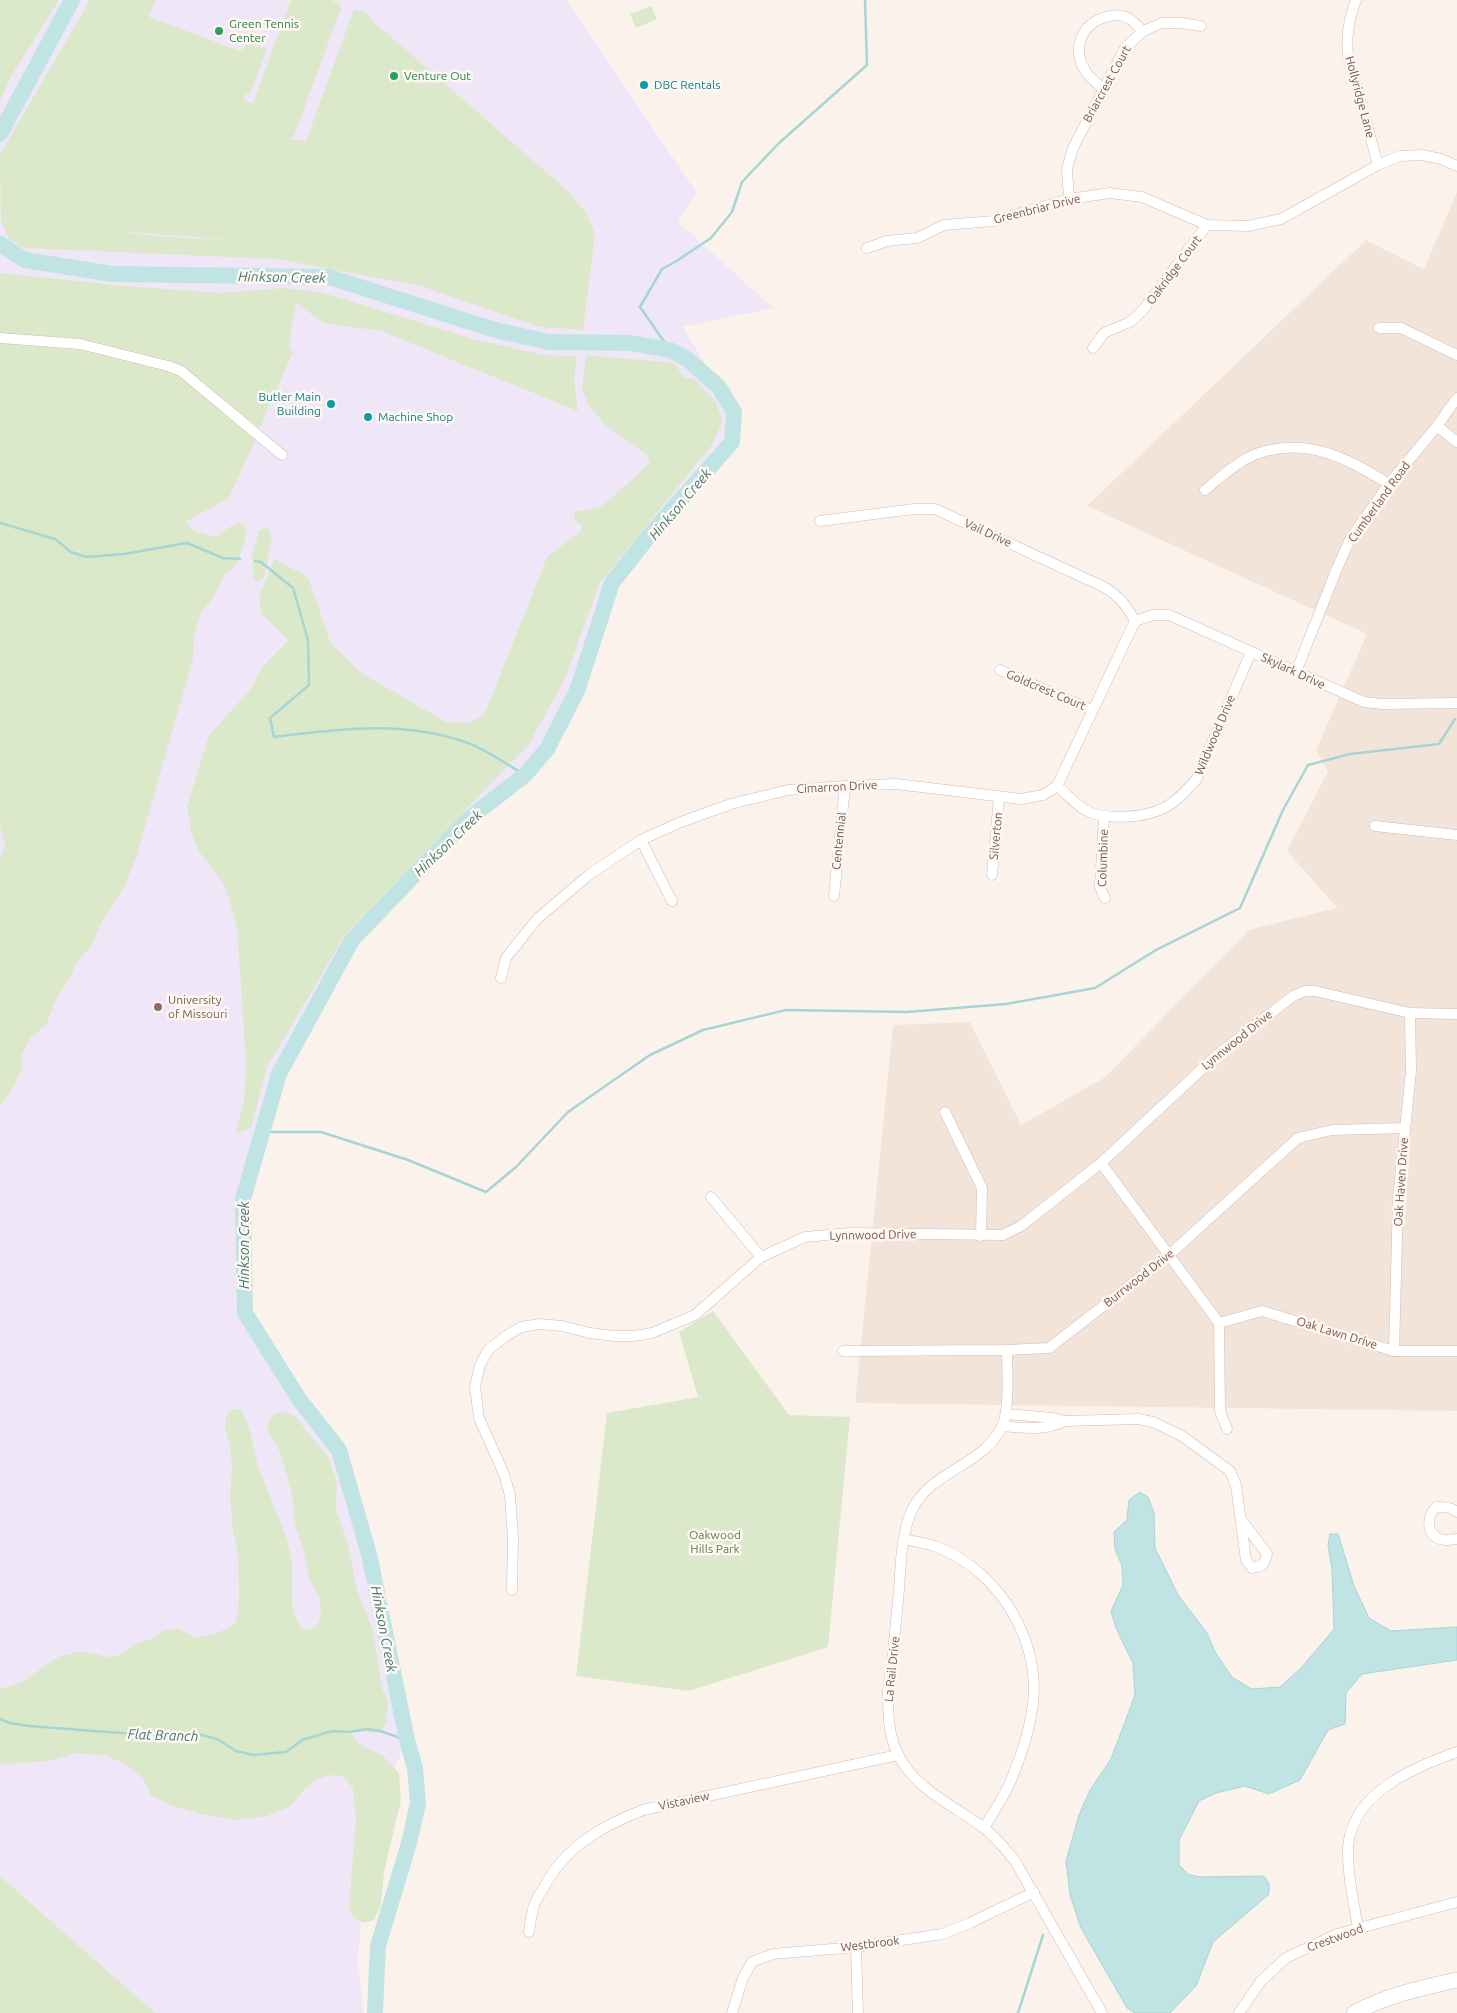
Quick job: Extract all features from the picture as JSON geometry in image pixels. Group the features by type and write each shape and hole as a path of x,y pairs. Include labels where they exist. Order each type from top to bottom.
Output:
{"street":[{"name":"Hollyridge Lane","path":"1356,0 1349,20 1346,39 1348,56 1378,165"},
{"path":"1102,89 1086,72 1079,56 1080,41 1086,28 1097,19 1113,15 1128,17 1143,31"},
{"name":"Briarcrest Court","path":"1069,199 1067,169 1073,148 1125,48 1143,31 1162,23 1181,22 1200,26"},
{"name":"Greenbriar Drive","path":"867,248 887,241 917,238 944,225 994,221 1069,199 1110,193 1142,197 1207,226 1248,226 1280,219 1378,165 1400,156 1422,155 1441,159 1457,166"},
{"name":"Oakridge Court","path":"1093,348 1104,333 1130,322 1143,310 1207,226"},
{"path":"1379,328 1401,328 1457,355"},
{"path":"0,338 80,344 97,350 168,366 181,372 282,456"},
{"name":"Cumberland Road","path":"1296,672 1350,539 1457,398"},
{"path":"1436,426 1457,442"},
{"path":"1205,490 1234,467 1258,453 1287,447 1312,449 1336,455 1364,468 1390,484"},
{"name":"Vail Drive","path":"820,521 914,509 935,509 1104,587 1117,595 1135,621"},
{"name":"Skylark Drive","path":"1135,621 1153,615 1169,615 1364,702 1382,704 1457,703"},
{"path":"1057,786 1135,621"},
{"name":"Wildwood Drive","path":"1057,786 1084,809 1104,817 1136,815 1164,809 1181,796 1196,780 1251,652"},
{"name":"Goldcrest Court","path":"1000,670 1092,710"},
{"name":"Cimarron Drive","path":"501,978 506,958 538,919 590,874 641,840 681,822 731,804 788,790 845,786 896,784 1020,799 1043,795 1057,786"},
{"name":"Centennial","path":"834,896 845,786"},
{"name":"Silverton","path":"992,875 999,797"},
{"name":"Columbine","path":"1104,817 1100,887 1104,898"},
{"path":"1375,826 1457,835"},
{"path":"641,840 672,901"},
{"name":"Lynnwood Drive","path":"512,1590 513,1538 510,1495 504,1474 479,1418 475,1387 480,1365 488,1350 521,1326 540,1324 562,1326 614,1336 634,1336 652,1333 695,1315 761,1257 805,1237 850,1233 1003,1235 1021,1226 1101,1163 1217,1055 1293,996 1305,991 1315,991 1410,1013 1457,1014"},
{"name":"Oak Haven Drive","path":"1394,1351 1398,1198 1410,1071 1410,1013"},
{"path":"946,1112 982,1188 981,1236"},
{"name":"Burrwood Drive","path":"843,1350 1008,1350 1049,1348 1169,1255 1298,1138 1332,1130 1405,1128"},
{"path":"1101,1163 1219,1323 1220,1411 1227,1429"},
{"path":"711,1197 761,1257"},
{"name":"Oak Lawn Drive","path":"1219,1323 1262,1311 1394,1351 1457,1351"},
{"name":"La Rail Drive","path":"1008,1350 1006,1414 1002,1426 985,1449 936,1480 924,1491 912,1510 904,1539 888,1691 890,1725 898,1755 921,1784 984,1828 998,1840 1015,1861 1102,2013"},
{"path":"1006,1414 1053,1418 1065,1421 1138,1419 1153,1422 1182,1436 1230,1471 1236,1485 1240,1519"},
{"path":"1002,1426 1038,1429 1056,1426 1065,1421"},
{"path":"1457,1512 1453,1509 1436,1507 1428,1522 1436,1536 1444,1540 1457,1539"},
{"path":"904,1539 937,1547 964,1562 982,1575 999,1592 1012,1611 1028,1648 1034,1694 1032,1716 1009,1786 984,1828"},
{"path":"1358,1928 1349,1866 1348,1841 1355,1822 1365,1805 1382,1789 1431,1762 1457,1752"},
{"name":"Vistaview","path":"529,1932 533,1908 548,1878 585,1838 614,1821 642,1810 898,1755"},
{"name":"Westbrook","path":"732,2013 743,1978 752,1962 774,1954 856,1947 942,1934 970,1923 1034,1892"},
{"name":"Crestwood","path":"1239,2013 1261,1981 1286,1958 1317,1942 1358,1928 1457,1902"},
{"path":"856,1947 858,2013"},
{"path":"1354,2013 1374,2002 1404,1992 1457,1980"}],"shaded area":[{"name":"University of Missouri","path":"0,0 566,0 697,193 678,222 773,308 683,327 734,412 732,442 648,537 612,583 577,691 547,749 525,775 466,821 352,940 279,1074 243,1199 245,1313 339,1450 370,1558 407,1740 369,1826 358,1960 363,2013 155,2013 0,1876"},
{"path":"1457,192 1457,1411 855,1403 893,1025 970,1022 1021,1125 1104,1078 1249,930 1337,908 1287,851 1328,771 1316,750 1367,634 1087,506 1366,240 1424,269"}],"green space":[{"path":"0,0 59,0 11,76 0,102"},
{"path":"90,0 155,0 149,17 240,51 244,49 247,43 267,49 250,94 246,93 244,100 253,103 291,0 331,0 338,3 341,8 294,136 289,139 306,141 354,9 368,14 374,22 569,192 586,213 595,234 583,330 539,327 421,286 276,259 24,248 9,239 1,221 0,154","holes":["116,231 243,241 154,236"]},
{"path":"651,6 657,19 636,28 630,14"},
{"path":"0,273 137,287 221,293 283,288 321,292 473,339 544,355 577,356 574,380 578,411 381,331 324,323 296,303 289,344 293,352 261,426 257,427 258,434 229,498 185,522 194,531 215,537 241,523 246,528 245,541 236,566 225,574 214,597 201,612 194,637 193,659 136,858 124,887 101,923 93,943 76,964 69,980 58,995 46,1025 30,1038 21,1057 22,1067 13,1088 0,1107 0,859 5,845 0,825"},
{"path":"586,355 675,363 683,377 694,379 716,402 723,421 712,445 599,584 565,679 529,744 345,935 267,1067 251,1128 235,1134 244,1103 246,1062 237,926 225,886 198,850 191,832 187,807 209,735 250,690 263,666 289,640 261,614 259,597 274,559 308,577 331,644 363,674 446,722 468,723 484,715 547,557 581,531 582,526 574,520 575,512 598,508 650,463 646,454 605,425 588,404 582,389"},
{"path":"268,527 272,538 264,578 259,582 254,581 252,556 259,531"},
{"name":"Oakwood Hills Park","path":"713,1311 789,1415 850,1417 828,1647 689,1691 576,1676 607,1413 698,1397 679,1332"},
{"path":"232,1409 241,1410 245,1417 259,1468 285,1534 292,1566 292,1604 297,1622 303,1630 313,1628 319,1622 321,1609 319,1596 309,1578 303,1549 295,1525 292,1494 280,1452 268,1432 269,1422 274,1414 284,1412 295,1416 329,1458 337,1484 336,1510 348,1544 357,1590 373,1630 382,1688 388,1703 386,1724 380,1732 350,1732 362,1746 382,1755 399,1773 401,1800 384,1872 381,1906 374,1920 364,1923 353,1917 349,1906 356,1818 353,1789 344,1777 329,1775 316,1780 303,1791 291,1806 267,1816 236,1820 201,1814 168,1804 151,1795 143,1778 127,1765 107,1756 76,1753 50,1761 4,1764 0,1762 0,1689 22,1682 58,1657 77,1652 107,1657 121,1655 133,1645 152,1639 162,1631 177,1628 196,1638 220,1632 236,1623 239,1599 238,1554 233,1530 230,1498 232,1468 230,1446 225,1428 226,1416"},
{"path":"0,1876 155,2013 0,2013"}],"water":[{"path":"1140,1492 1148,1497 1154,1513 1155,1548 1178,1595 1207,1633 1215,1652 1232,1677 1251,1689 1280,1687 1302,1667 1334,1629 1332,1569 1328,1545 1330,1534 1338,1534 1354,1586 1369,1618 1391,1631 1457,1627 1457,1660 1362,1674 1346,1693 1345,1724 1328,1730 1300,1780 1269,1794 1245,1786 1216,1793 1199,1801 1179,1840 1179,1865 1189,1875 1202,1877 1264,1876 1269,1884 1269,1894 1213,1942 1196,1986 1170,2013 1135,2013 1127,2008 1081,1928 1070,1895 1066,1861 1079,1815 1090,1790 1111,1759 1135,1695 1133,1663 1116,1628 1111,1611 1123,1585 1122,1566 1115,1549 1114,1532 1127,1520 1129,1500"}],"waterway":[{"name":"Hinkson Creek","path":"0,134 72,0"},
{"path":"670,350 640,307 662,269 711,238 732,212 742,182 778,144 867,65 865,0"},
{"name":"Hinkson Creek","path":"0,244 25,260 113,274 329,277 495,330 549,342 631,343 670,350 687,359 719,387 734,412 732,442 648,537 612,583 577,691 547,749 525,775 466,821 352,940 279,1074 243,1199 245,1313 299,1399 339,1450 370,1558 407,1740 415,1768 418,1803 409,1843 378,1946 375,2013"},
{"path":"0,523 55,539 71,552 86,557 124,554 187,543 223,558 240,559"},
{"path":"255,561 261,562 293,588 308,640 309,685 270,718 274,737 347,729 372,728 420,731 468,743 525,775"},
{"path":"262,1132 321,1132 408,1160 486,1192 516,1167 568,1112 650,1055 703,1030 786,1010 907,1012 1006,1004 1095,988 1156,950 1240,908 1283,810 1308,765 1350,754 1439,744 1455,719"},
{"name":"Flat Branch","path":"0,1719 10,1723 29,1726 147,1735 194,1733 217,1739 236,1751 253,1755 286,1752 302,1740 332,1731 350,1732 367,1729 380,1731 407,1740"},
{"path":"1018,2013 1043,1935"}],"place":[{"name":"Green Tennis Center","path":"219,31"},
{"name":"Venture Out","path":"394,76"},
{"name":"DBC Rentals","path":"644,85"},
{"name":"Butler Main Building","path":"331,404"},
{"name":"Machine Shop","path":"368,417"},
{"name":"University of Missouri","path":"158,1007"}]}
